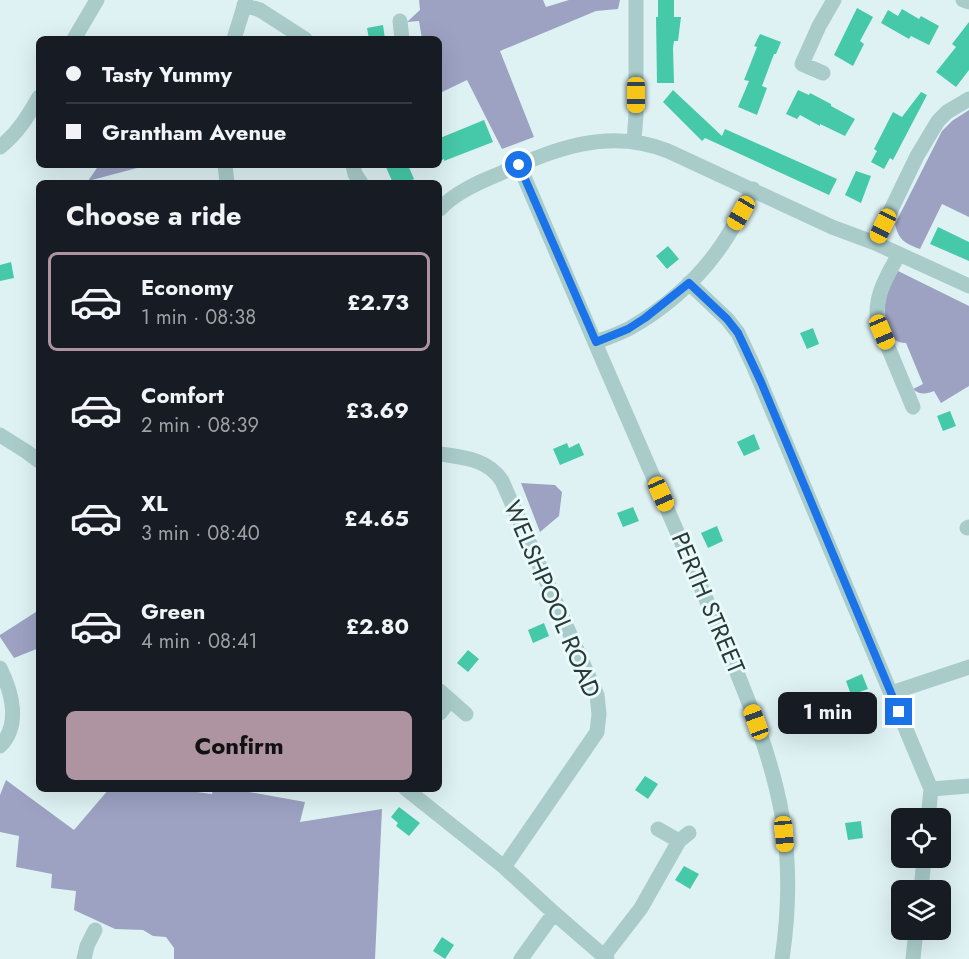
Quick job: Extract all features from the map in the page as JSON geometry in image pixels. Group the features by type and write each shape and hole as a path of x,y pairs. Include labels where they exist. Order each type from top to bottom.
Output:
{"street":[{"path":"76,36 97,0"},
{"path":"634,141 636,0"},
{"path":"823,74 802,64 834,0"},
{"path":"963,0 969,2"},
{"path":"235,36 245,3 300,36"},
{"path":"400,21 402,36"},
{"path":"875,243 917,156 938,121 947,112 969,99"},
{"path":"0,147 21,126 36,102"},
{"path":"442,206 472,185 547,153 606,140 634,141 668,150 832,227 875,243 969,286"},
{"name":"PERTH STREET","path":"519,165 744,689 762,738 782,816 788,870 788,904 782,959"},
{"path":"596,342 628,329 689,283 716,253 753,189"},
{"path":"898,254 881,288 876,314 913,407"},
{"path":"689,283 727,319 738,333 746,349 931,789 929,808"},
{"path":"0,435 36,459"},
{"name":"WELSHPOOL ROAD","path":"442,454 479,461 492,469 502,481 597,695 599,714 597,732 504,867"},
{"path":"891,693 969,667"},
{"path":"0,668 13,708 9,735 0,746"},
{"path":"445,696 466,714"},
{"path":"931,789 969,786"},
{"path":"410,792 504,867 606,957 641,908 684,837 658,829"},
{"path":"521,959 554,913"},
{"path":"84,959 87,946 95,930"},
{"path":"913,959 915,940"}],"shaded area":[{"path":"419,0 543,0 546,7 569,0 620,0 618,9 596,11 500,51 534,137 502,149 467,80 442,92 442,36 422,36 419,21 407,22 420,10"},
{"path":"969,110 969,217 942,204 920,249 903,241 895,224 942,131"},
{"path":"97,168 137,168 92,180 89,180"},
{"path":"898,271 969,306 969,386 941,403 934,391 923,393 913,389 923,384 906,343 894,338 887,326 886,297"},
{"path":"521,483 555,485 562,492 559,516 540,532"},
{"path":"36,612 36,649 14,658 0,635"},
{"path":"6,780 74,830 106,792 212,794 212,792 250,792 305,802 300,822 382,809 375,959 174,959 174,948 166,937 153,936 143,930 115,929 74,910 76,891 51,888 52,874 16,867 19,836 0,832 0,795"}],"building":[{"path":"658,0 674,0 674,17 681,17 678,41 674,41 673,48 674,83 657,83"},
{"path":"857,8 873,17 860,41 864,44 853,66 834,55"},
{"path":"902,9 919,19 921,16 939,26 929,45 911,36 909,39 881,23 888,10 898,16"},
{"path":"969,22 969,70 956,87 936,72 956,47 952,44"},
{"path":"383,25 385,36 368,36 367,28"},
{"path":"760,34 781,42 762,86 767,88 757,115 738,107 749,81 744,80"},
{"path":"673,90 722,136 725,129 837,179 829,195 705,138 702,141 663,102"},
{"path":"798,90 809,95 810,93 855,119 845,136 800,115 797,119 786,114"},
{"path":"921,92 927,95 893,160 890,158 884,169 871,162 877,151 874,149 893,112 902,117"},
{"path":"484,120 493,142 444,161 442,160 442,137"},
{"path":"386,168 409,168 414,179 412,180 392,180"},
{"path":"856,171 871,176 861,203 845,195"},
{"path":"938,227 969,242 969,261 930,244"},
{"path":"668,246 679,259 667,269 656,256"},
{"path":"11,262 14,278 0,281 0,265"},
{"path":"813,328 819,344 807,349 800,333"},
{"path":"950,411 956,426 943,431 937,416"},
{"path":"754,434 760,449 744,456 737,442"},
{"path":"567,443 569,448 579,443 584,455 560,465 553,449"},
{"path":"633,507 639,521 623,527 617,513"},
{"path":"717,526 723,541 708,548 701,533"},
{"path":"544,623 549,636 533,643 528,630"},
{"path":"468,650 479,659 468,672 457,663"},
{"path":"862,674 868,689 851,695 846,681"},
{"path":"645,776 658,784 648,799 635,790"},
{"path":"399,807 420,823 409,836 396,826 398,823 391,817"},
{"path":"861,821 863,838 848,840 845,823"},
{"path":"684,866 699,874 690,889 675,880"},
{"path":"442,937 454,945 445,959 433,951"}],"route":[{"path":"519,165 596,342 628,329 689,283 727,319 738,333 761,382 899,712"}]}
